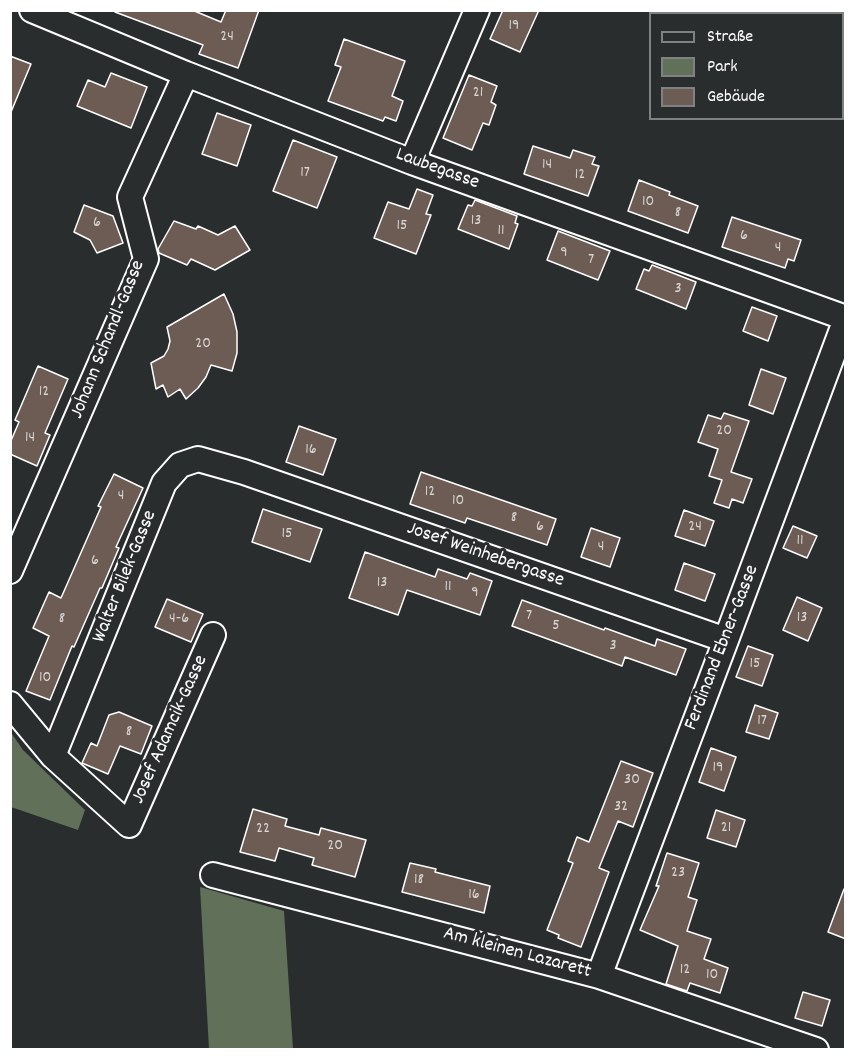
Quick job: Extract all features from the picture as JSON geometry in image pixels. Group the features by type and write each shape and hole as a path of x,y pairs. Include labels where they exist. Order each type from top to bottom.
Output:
{"street":[{"name":"Laubegasse","path":"32,10 186,74 412,162 846,319"},
{"path":"412,162 477,10"},
{"name":"Johann Schandl-Gasse","path":"10,571 146,259 130,197 186,74"},
{"name":"Ferdinand Ebner-Gasse","path":"599,976 846,319"},
{"name":"Walter Bilek-Gasse","path":"53,756 164,483 180,465 198,459 244,472"},
{"name":"Josef Weinhebergasse","path":"244,472 726,640"},
{"name":"Josef Adamcik-Gasse","path":"53,756 129,825 213,635"},
{"path":"10,704 53,756"},
{"name":"Am kleinen Lazarett","path":"213,875 599,976 816,1050"}],"green space":[{"path":"10,731 23,750 85,810 78,830 11,807"},
{"path":"200,887 284,911 293,1049 209,1049"}],"building":[{"path":"115,10 192,10 221,22 226,10 259,10 238,68 199,54 203,45 115,12"},
{"path":"503,10 539,10 520,52 490,39"},
{"path":"344,39 405,61 392,96 403,101 396,121 385,117 383,121 328,101 341,67 335,65"},
{"path":"10,56 31,64 11,112 10,112"},
{"path":"111,73 147,87 131,128 77,106 88,80 105,87"},
{"path":"469,75 497,86 491,102 496,105 489,125 483,123 472,150 443,138"},
{"path":"217,113 251,125 237,166 202,154"},
{"path":"293,140 337,157 317,208 273,191"},
{"path":"533,146 570,158 573,150 595,157 592,164 599,166 588,196 524,174"},
{"path":"639,180 698,206 688,233 628,211"},
{"path":"417,189 433,195 426,214 431,215 416,254 374,238 388,202 409,209"},
{"path":"475,200 517,216 515,223 518,224 509,249 458,229 468,205 472,206"},
{"path":"84,205 113,216 123,243 97,253 90,240 74,232"},
{"path":"732,217 801,240 794,261 788,259 785,268 722,247"},
{"path":"174,221 196,229 198,226 218,235 235,226 250,250 215,270 191,259 187,265 159,253 158,249"},
{"path":"558,231 610,251 598,280 547,260"},
{"path":"652,265 696,282 686,309 636,289 644,269 649,271"},
{"path":"224,294 233,314 237,332 237,353 232,371 211,365 198,388 186,399 180,389 168,397 163,385 156,389 151,363 164,356 168,349 170,341 167,327"},
{"path":"752,307 777,316 768,341 743,331"},
{"path":"38,366 68,379 45,433 50,435 37,466 10,454 10,443 19,422 15,420"},
{"path":"761,369 786,378 773,414 749,405"},
{"path":"724,413 749,421 731,472 752,479 743,503 732,499 729,508 714,503 722,480 709,476 718,449 698,442 708,415 721,419"},
{"path":"299,426 336,439 323,475 286,462"},
{"path":"421,472 556,519 547,545 467,518 465,523 410,504"},
{"path":"114,474 143,488 116,547 119,548 102,588 100,588 74,647 72,646 50,700 26,691 49,636 33,628 49,592 61,598 101,507 98,506"},
{"path":"263,509 322,529 310,562 252,542"},
{"path":"684,510 714,521 705,546 675,536"},
{"path":"793,526 817,536 807,558 783,548"},
{"path":"591,528 620,538 610,567 581,557"},
{"path":"365,552 435,577 438,569 467,579 470,573 492,581 480,615 407,590 398,615 349,598"},
{"path":"684,563 715,574 705,601 675,590"},
{"path":"797,597 822,608 808,641 783,630"},
{"path":"167,599 203,614 191,642 155,627"},
{"path":"522,600 655,646 657,639 686,649 676,675 625,657 622,666 512,626"},
{"path":"748,646 773,655 762,686 736,677"},
{"path":"755,705 778,713 769,739 746,732"},
{"path":"119,712 152,726 141,754 120,746 108,774 82,763 91,743 97,746 109,715"},
{"path":"711,748 736,757 724,791 699,782"},
{"path":"621,761 653,773 633,827 618,821 599,868 609,872 581,947 558,938 559,935 547,930 573,863 568,861 577,837 589,842"},
{"path":"253,809 287,819 285,826 319,835 321,828 366,840 355,877 312,865 314,858 279,848 275,861 240,852"},
{"path":"716,810 745,820 736,847 707,838"},
{"path":"667,853 699,863 688,897 697,900 687,931 711,939 704,959 728,968 720,993 690,983 687,991 666,984 678,946 640,930 659,886 656,886"},
{"path":"410,863 490,886 484,913 402,892"},
{"path":"844,889 846,890 846,939 828,932"},
{"path":"803,992 830,1000 822,1026 795,1018"}]}
